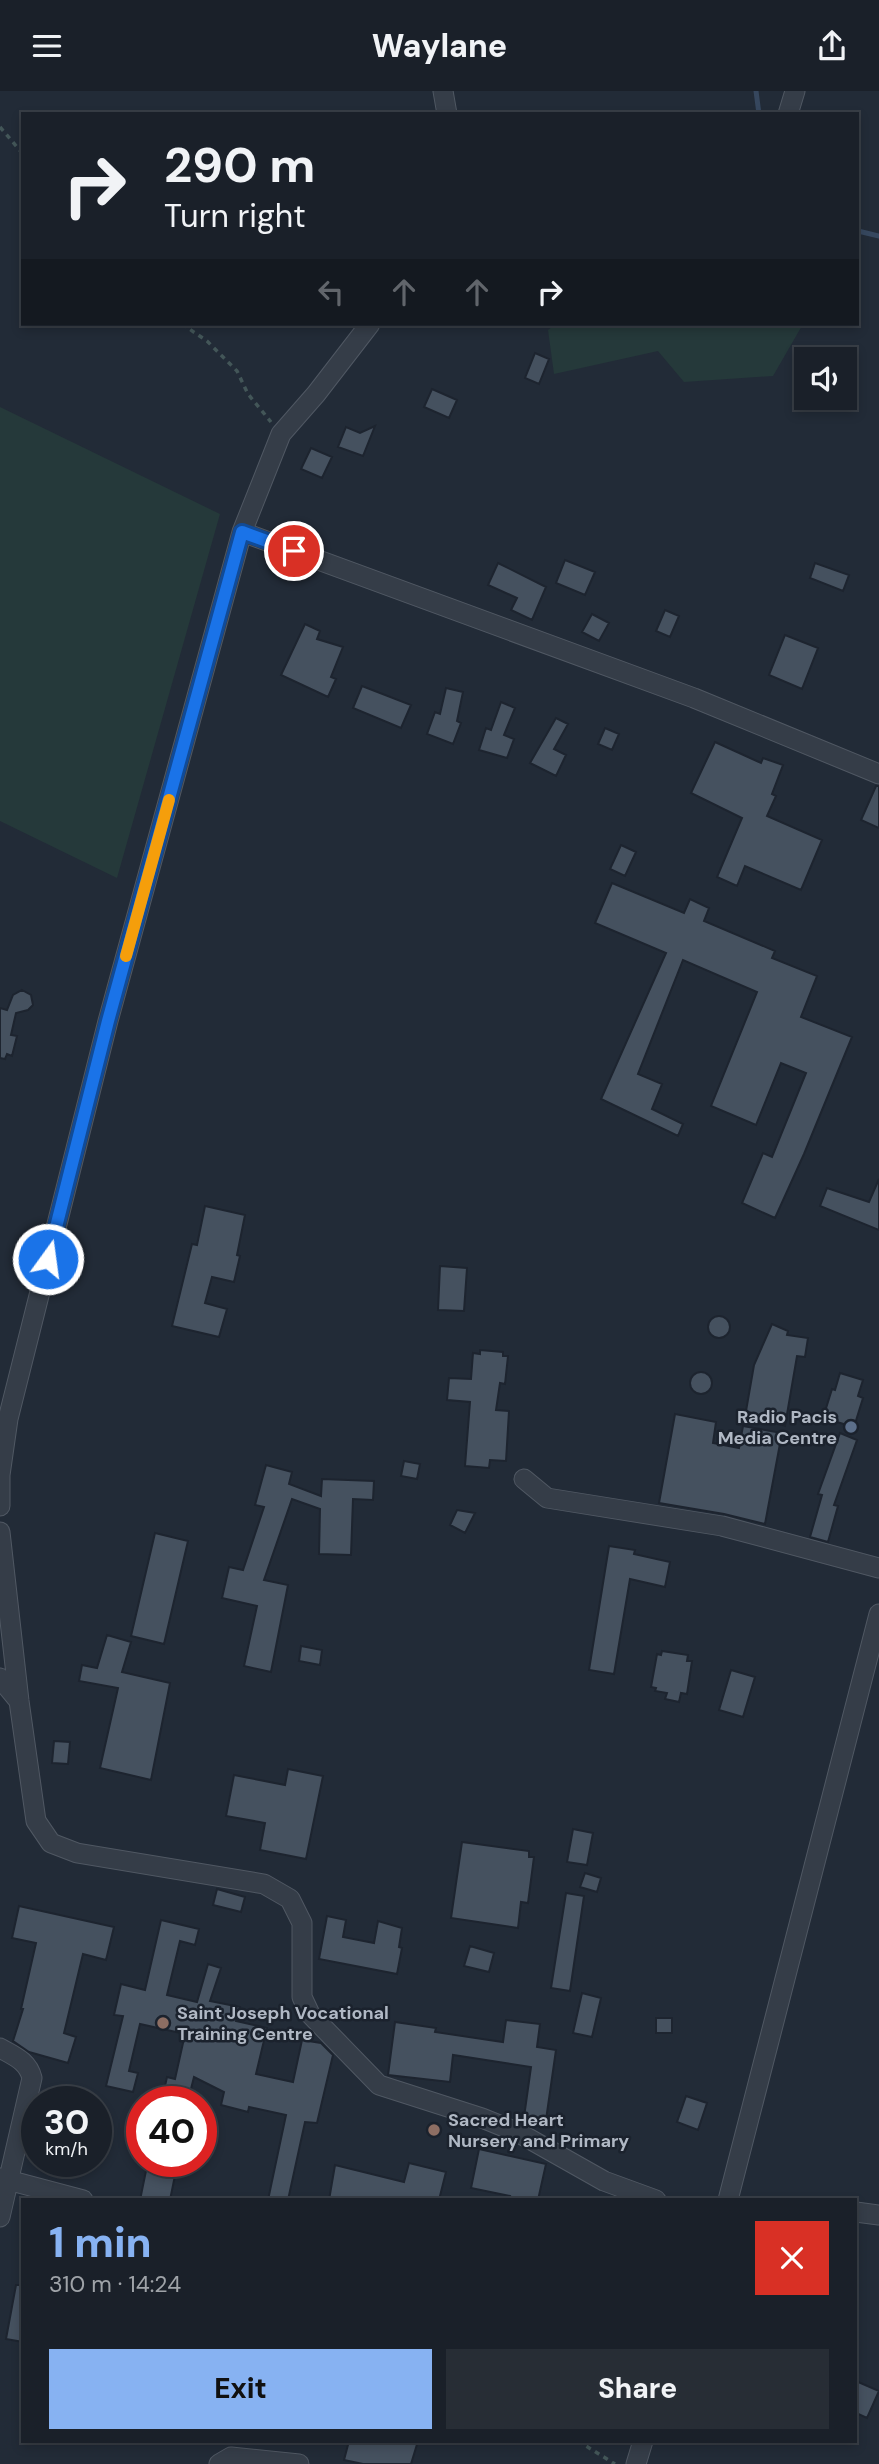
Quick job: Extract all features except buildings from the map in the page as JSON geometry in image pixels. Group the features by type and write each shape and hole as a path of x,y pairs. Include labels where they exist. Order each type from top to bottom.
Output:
{"street":[{"path":"443,91 447,112"},
{"path":"789,112 795,91"},
{"path":"0,1506 8,1419 112,1007 242,532 281,434 368,326"},
{"path":"242,532 694,698 879,774"},
{"path":"524,1479 547,1498 722,1526 879,1568"},
{"path":"0,1532 36,1821 51,1843 77,1853 264,1884 290,1899 302,1923 302,1997 310,2014 379,2085 482,2118 519,2133 604,2181 651,2198"},
{"path":"729,2198 874,1654 879,1614"},
{"path":"0,1678 19,1701"},
{"path":"0,2048 22,2060 30,2069 32,2078 5,2179 0,2217"},
{"path":"5,2179 76,2198"},
{"path":"857,2212 879,2215"},
{"path":"636,2464 642,2443"},
{"path":"219,2464 230,2457 299,2464"}],"path":[{"path":"0,127 21,152"},
{"path":"185,326 207,341 237,371 248,394 281,434"},
{"path":"581,2443 615,2464"}],"green space":[{"path":"553,326 802,326 773,376 684,382 658,351 554,374 548,330"},
{"path":"0,407 220,514 117,878 0,821"}],"waterway":[{"path":"756,91 759,112"},
{"path":"859,231 879,236"}],"slow traffic":[{"path":"126,956 169,800"}],"place":[{"name":"Radio Pacis Media Centre","path":"851,1427"},
{"name":"Saint Joseph Vocational Training Centre","path":"163,2023"},
{"name":"Sacred Heart Nursery and Primary","path":"434,2130"}],"route":[{"path":"48,1259 108,1021 242,532 294,551"}]}
